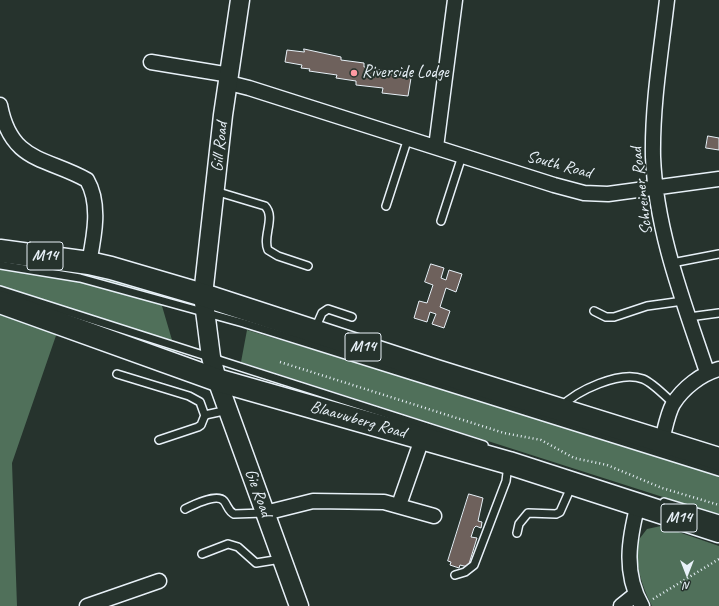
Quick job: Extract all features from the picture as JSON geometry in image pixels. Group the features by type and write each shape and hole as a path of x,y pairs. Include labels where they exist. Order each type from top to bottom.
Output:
{"main road":[{"name":"M14","path":"0,251 89,263 204,304 314,332 661,443 719,459"},
{"name":"Blaauwberg Road","path":"0,302 217,380 509,463 573,483 649,502 719,531"}],"street":[{"name":"Gill Road","path":"211,357 204,304 223,115 240,0"},
{"path":"436,147 455,0"},
{"name":"Schreiner Road","path":"667,0 654,106 653,158 663,229 672,263 689,317 713,370"},
{"name":"South Road","path":"151,62 229,79 554,186 584,193 608,194 719,179"},
{"path":"0,105 9,134 31,156 87,180 91,187 95,202 93,245 89,263"},
{"name":"Gie Road","path":"211,357 217,380 299,606"},
{"path":"661,443 674,404 690,386 713,370"},
{"path":"399,505 422,439"},
{"path":"265,513 286,506 313,501 384,502 434,516"},
{"path":"621,606 643,600 630,572 630,539 649,502"},
{"path":"87,606 125,600 159,581"}],"lane":[{"path":"386,206 408,138"},
{"path":"441,221 462,156"},
{"path":"215,191 264,206 269,216 266,244 268,250 278,256 308,266"},
{"path":"672,263 719,254"},
{"path":"0,265 80,278 204,304 243,323 719,472"},
{"path":"0,290 493,448"},
{"path":"594,311 606,317 614,317 648,306 683,300"},
{"path":"314,332 322,313 328,309 352,317"},
{"path":"689,317 719,313"},
{"path":"117,374 194,398 200,402 205,416 202,425 159,440"},
{"path":"558,410 571,398 604,382 626,377 644,379 674,404"},
{"path":"205,416 229,410"},
{"path":"455,575 470,570 474,565 506,481 509,463"},
{"path":"517,533 524,517 528,514 556,514 560,512 573,483"},
{"path":"184,508 211,499 219,498 224,501 231,513 234,514 265,513"},
{"path":"649,502 719,519"},
{"path":"202,554 228,544 238,547 256,562 282,558"}],"path":[{"path":"280,362 504,433 542,440 574,458 607,465 662,488 719,505"},
{"path":"643,600 719,558"}],"green space":[{"path":"0,255 157,289 177,357 0,295"},
{"path":"0,302 60,324 12,463 17,606 0,606"},
{"path":"247,330 659,453 719,473 719,515 241,362"},
{"path":"661,526 719,546 719,606 652,606 640,575 637,559 637,542 647,529"}],"building":[{"name":"Riverside Lodge","path":"304,49 341,57 341,60 364,63 364,67 387,71 387,74 411,78 408,96 382,93 383,88 356,85 356,81 336,78 337,75 309,71 310,69 301,68 302,65 285,62 287,50 304,52"},
{"path":"708,136 719,138 719,150 706,148"},
{"path":"431,264 444,268 441,278 446,280 449,270 462,274 456,292 446,288 440,307 450,311 444,328 432,324 436,314 430,312 427,322 414,318 419,301 427,303 433,285 425,282"},
{"path":"469,494 483,498 478,521 482,522 481,528 476,526 474,528 471,537 477,538 468,567 460,565 459,568 450,565 451,562 448,561"}],"place":[{"name":"Riverside Lodge","path":"354,73"}]}
